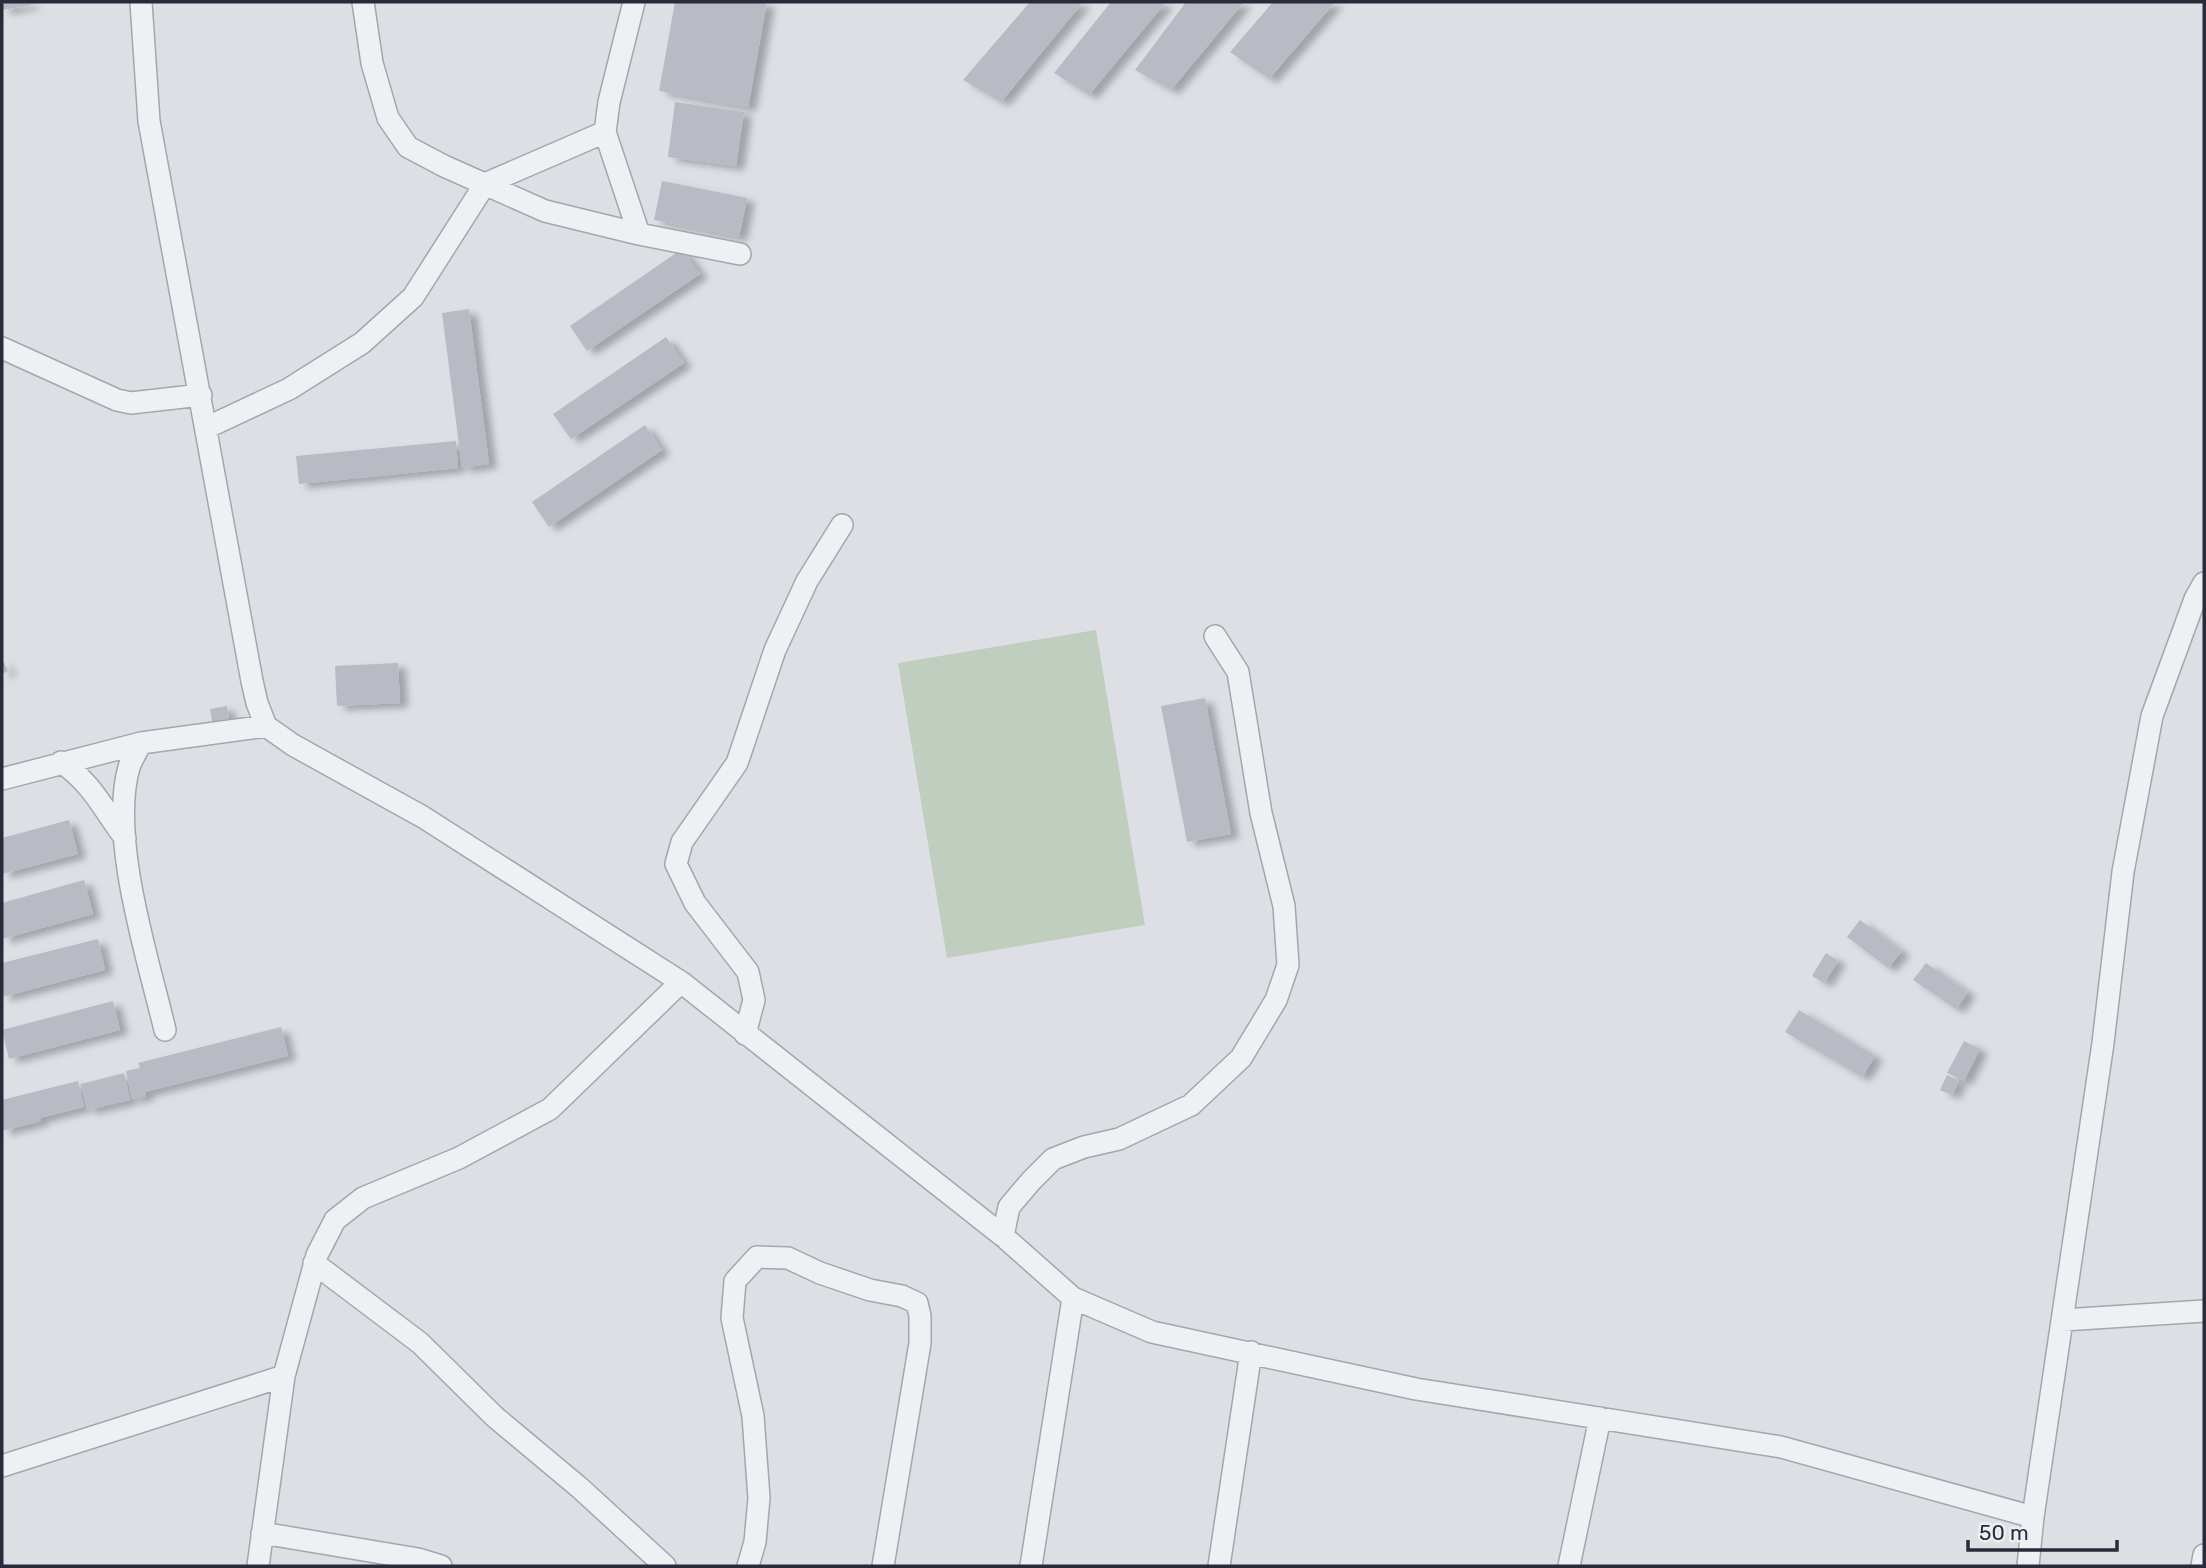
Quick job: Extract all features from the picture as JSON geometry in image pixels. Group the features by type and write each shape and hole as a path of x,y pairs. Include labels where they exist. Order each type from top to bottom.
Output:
{"street":[{"path":"141,2 149,121 252,681 266,726 293,745 423,817 681,982 1003,1236 1073,1298 1152,1332 1416,1389 1781,1447 2033,1517"},
{"path":"363,2 372,63 387,118 408,147 443,166 545,211 639,234 740,254"},
{"path":"634,2 609,102 605,132 639,234"},
{"path":"206,428 289,389 362,343 413,297 485,184 605,132"},
{"path":"2,348 117,400 131,403 201,396"},
{"path":"745,1034 754,1000 748,972 695,903 676,864 682,842 737,763 775,650 807,581 842,525"},
{"path":"2028,1566 2103,1043 2123,872 2152,716 2195,599 2204,583"},
{"path":"1003,1236 1009,1207 1053,1159 1084,1147 1119,1139 1191,1105 1241,1058 1276,1000 1288,965 1284,906 1261,813 1238,672 1215,636"},
{"path":"2,779 141,743 266,726"},
{"path":"141,743 130,766 125,796 125,838 132,892 165,1030"},
{"path":"61,762 90,786 125,838"},
{"path":"258,1566 284,1376 314,1263 335,1220 363,1198 459,1158 550,1109 681,982"},
{"path":"748,1566 755,1542 759,1497 753,1416 732,1318 735,1281 757,1256 788,1258 820,1273 870,1290 902,1296 917,1303 920,1316 919,1343 883,1566"},
{"path":"314,1263 420,1343 495,1417 580,1488 665,1566"},
{"path":"1031,1566 1073,1298"},
{"path":"2063,1320 2204,1311"},
{"path":"1219,1566 1251,1352"},
{"path":"2,1466 284,1376"},
{"path":"1569,1566 1600,1418"},
{"path":"262,1533 418,1559 441,1566"},
{"path":"2202,1566 2204,1555"}],"green space":[{"path":"1096,630 1145,925 947,958 898,663"}],"building":[{"path":"2,2 31,2 31,5 2,10"},
{"path":"675,2 767,2 748,107 659,91"},
{"path":"1030,2 1083,2 1001,102 963,80"},
{"path":"1111,2 1166,2 1089,95 1054,73"},
{"path":"1186,2 1244,2 1171,90 1135,70"},
{"path":"1273,2 1335,2 1269,79 1230,52"},
{"path":"675,102 744,112 736,166 668,157"},
{"path":"662,181 747,198 739,237 654,220"},
{"path":"682,249 700,274 587,351 570,326"},
{"path":"469,309 489,464 462,468 442,313"},
{"path":"666,337 684,363 571,439 553,414"},
{"path":"645,425 662,450 549,527 532,502"},
{"path":"456,441 458,468 299,484 296,456"},
{"path":"2,658 8,671 2,674"},
{"path":"398,663 400,703 337,706 335,666"},
{"path":"1205,698 1231,834 1187,842 1161,706"},
{"path":"227,706 229,723 213,726 210,709"},
{"path":"69,820 78,854 2,874 2,838"},
{"path":"84,880 93,914 2,939 2,903"},
{"path":"1860,920 1902,951 1888,968 1847,937"},
{"path":"98,939 105,970 2,997 2,963"},
{"path":"1826,953 1838,961 1824,983 1812,976"},
{"path":"1926,963 1968,992 1956,1009 1913,980"},
{"path":"113,1001 120,1030 9,1059 2,1030"},
{"path":"1799,1010 1875,1056 1862,1077 1785,1032"},
{"path":"281,1027 288,1056 145,1092 146,1096 132,1099 126,1071 140,1068 138,1063"},
{"path":"1964,1041 1980,1049 1964,1081 1947,1073"},
{"path":"124,1073 130,1100 87,1110 81,1084"},
{"path":"1947,1075 1959,1081 1952,1095 1940,1090"},
{"path":"78,1081 84,1107 2,1131 2,1100"}]}
